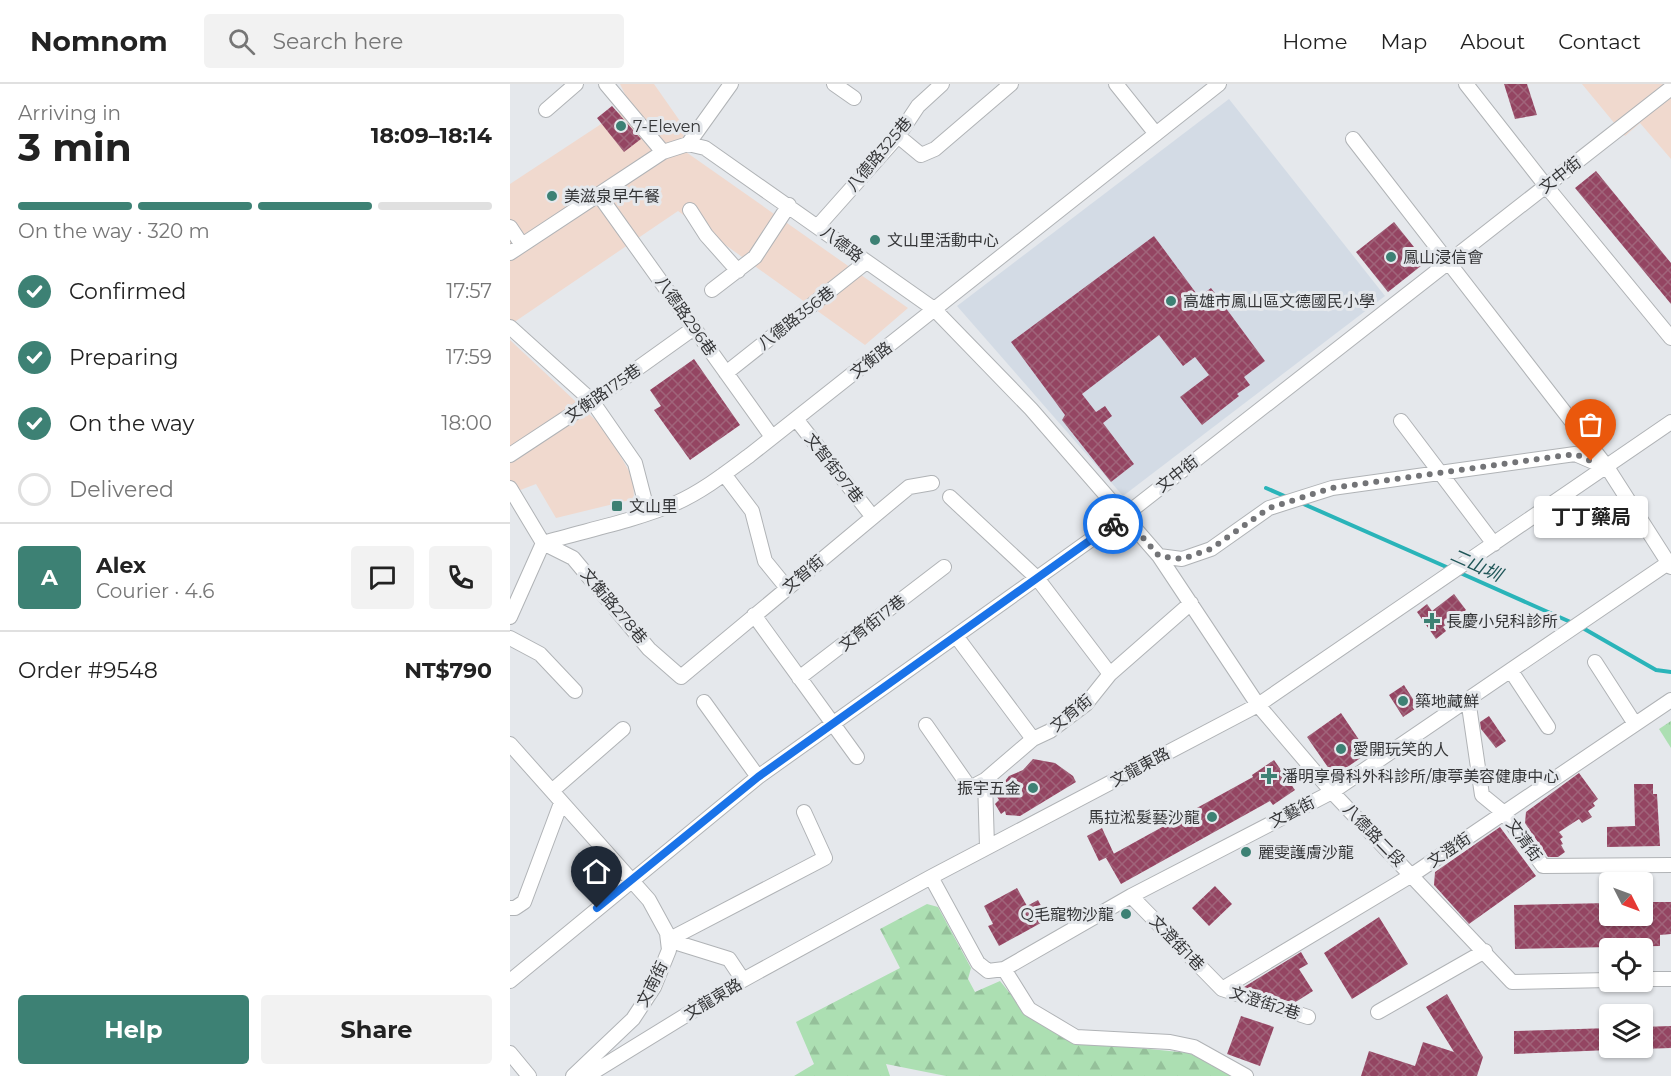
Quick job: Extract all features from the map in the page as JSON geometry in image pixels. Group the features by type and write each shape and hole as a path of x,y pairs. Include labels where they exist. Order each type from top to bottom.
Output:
{"street":[{"path":"546,110 576,84"},
{"path":"606,84 663,152"},
{"path":"510,227 516,249 663,152 688,144 731,84"},
{"path":"834,84 855,98"},
{"name":"八德路325巷","path":"818,226 898,136 918,106 942,84"},
{"path":"898,136 921,155 935,149 1011,84"},
{"path":"1116,84 1156,134"},
{"name":"文衡路","path":"543,543 676,503 724,474 1220,84"},
{"path":"1466,84 1546,186 1671,338"},
{"name":"文中街","path":"510,981 631,879 758,777 1124,516 1667,90"},
{"path":"1353,139 1607,467 1670,564"},
{"name":"八德路","path":"688,144 705,148 934,309 1031,409 1124,516"},
{"name":"八德路296巷","path":"599,195 772,437"},
{"path":"712,290 755,257 789,205"},
{"path":"690,210 706,235 738,271"},
{"name":"八德路356巷","path":"726,373 866,263"},
{"path":"510,327 592,401 635,463 648,513"},
{"name":"文衡路175巷","path":"510,455 592,401 694,328"},
{"name":"文智街97巷","path":"796,419 872,516"},
{"path":"1401,421 1494,544"},
{"name":"文龍東路","path":"587,1076 743,980 987,847 1258,705 1671,422"},
{"path":"1159,556 1182,559 1211,549 1269,508 1332,488 1575,454 1607,467"},
{"path":"724,474 752,512 765,561 787,588"},
{"name":"文智街","path":"681,676 909,487 932,483"},
{"path":"510,488 543,543 510,617"},
{"path":"950,497 1037,578 1110,674"},
{"name":"八德路二段","path":"1124,516 1159,556 1258,705 1332,792 1512,982 1599,980"},
{"name":"文衡路278巷","path":"543,543 573,558 649,649 681,676"},
{"name":"文藝街","path":"1004,969 1131,896 1332,792 1670,564"},
{"name":"文育街17巷","path":"800,678 944,567"},
{"name":"文育街","path":"985,780 1033,739 1050,731 1086,704 1110,674 1191,603"},
{"path":"754,615 857,757"},
{"path":"956,636 1033,739"},
{"path":"510,638 540,654 575,691"},
{"path":"1595,662 1635,724"},
{"path":"1510,671 1548,727"},
{"name":"文清街","path":"1468,699 1482,795 1504,813 1543,866 1671,865"},
{"name":"文澄街","path":"1222,989 1412,875 1671,700"},
{"path":"704,702 758,777"},
{"path":"926,725 970,788 985,780 987,847"},
{"path":"554,790 623,729"},
{"name":"文南街","path":"510,744 554,790 561,803 649,900 668,940 669,950 654,987 633,1019 573,1076"},
{"path":"510,908 516,908 524,902 561,803"},
{"path":"668,940 825,858 804,812"},
{"path":"931,877 978,963 988,971 1004,969 1029,1009 1076,1037 1170,1042 1194,1047 1246,1076"},
{"name":"文澄街1巷","path":"1131,896 1222,989"},
{"path":"668,940 729,959 743,980"},
{"path":"1378,1012 1485,951"},
{"path":"1653,979 1671,979"},
{"name":"文澄街2巷","path":"1222,989 1308,1017"},
{"path":"510,1053 529,1076"}],"shaded area":[{"path":"620,84 654,84 682,124 686,152 908,308 865,345 678,211 510,325 510,184 630,105"},
{"path":"1582,84 1671,84 1671,159 1640,123 1625,136"},
{"name":"高雄市鳳山區文德國民小學","path":"1229,99 1385,296 1123,496 957,306"},
{"path":"510,340 605,429 633,478 634,499 556,518 536,484 510,494"}],"green space":[{"path":"1671,721 1671,748 1659,729"},
{"path":"927,904 938,907 971,968 968,979 975,992 1000,981 1025,1012 1071,1041 1189,1053 1234,1076 946,1076 886,1064 890,1076 794,1076 814,1064 796,1022 900,968 880,929"}],"building":[{"path":"1504,84 1527,84 1537,115 1515,119"},
{"name":"7-Eleven","path":"612,106 641,139 624,152 597,118"},
{"path":"1596,171 1671,263 1671,304 1575,188"},
{"name":"鳳山浸信會","path":"1394,222 1426,262 1388,292 1356,252"},
{"path":"1154,236 1199,297 1211,288 1265,361 1244,377 1250,385 1202,425 1180,397 1209,375 1195,357 1183,366 1159,335 1082,394 1096,412 1105,406 1112,416 1103,423 1134,464 1111,482 1062,420 1065,415 1011,342"},
{"path":"694,359 740,425 690,460 654,410 661,406 650,390"},
{"path":"1454,594 1466,610 1443,627 1446,631 1436,639 1417,612 1427,604 1432,611"},
{"name":"築地藏鮮","path":"1404,685 1418,707 1403,717 1389,695"},
{"path":"1341,713 1368,753 1334,776 1307,737"},
{"path":"1489,716 1506,741 1496,748 1481,729 1480,722"},
{"name":"振宇五金","path":"1033,759 1055,763 1073,776 1076,782 1020,816 1006,815 1005,811 1001,814 995,804 999,800 995,794 1009,776 1023,770"},
{"path":"1274,760 1295,790 1273,805 1270,801 1121,884 1106,858 1253,777 1252,775"},
{"path":"1579,773 1598,799 1593,803 1595,806 1588,811 1592,817 1582,823 1579,819 1559,832 1563,837 1560,839 1565,852 1558,857 1548,857 1525,823 1526,812"},
{"path":"1634,784 1653,784 1653,794 1657,794 1660,846 1607,847 1607,827 1635,826"},
{"path":"1500,827 1536,876 1469,924 1434,885 1435,872"},
{"path":"1102,828 1114,854 1099,861 1087,836"},
{"path":"1215,886 1232,904 1209,926 1192,908"},
{"path":"1017,888 1027,906 1038,900 1048,919 999,946 988,926 993,924 984,906"},
{"path":"1653,902 1671,902 1671,934 1660,935 1660,946 1653,946 1653,938 1599,938 1599,947 1515,949 1514,905 1599,903 1599,926 1653,926"},
{"path":"1379,917 1408,964 1352,999 1324,953"},
{"path":"1301,952 1308,964 1299,969 1313,991 1294,1003 1244,987"},
{"path":"1447,994 1483,1057 1477,1076 1361,1076 1369,1051 1415,1066 1423,1042 1454,1052 1426,1007"},
{"path":"1241,1016 1274,1027 1260,1066 1227,1054"},
{"path":"1671,1026 1671,1048 1653,1049 1653,1027"},
{"path":"1599,1028 1599,1050 1514,1054 1514,1031"}],"waterway":[{"name":"二山圳","path":"1266,488 1289,498"},
{"name":"二山圳","path":"1299,502 1451,569"},
{"name":"二山圳","path":"1458,572 1575,624"},
{"name":"二山圳","path":"1581,627 1656,670 1671,672"}],"way so far":[{"path":"1113,524 1124,516 1159,556 1182,559 1211,549 1269,508 1332,488 1575,454 1591,461"}],"place":[{"name":"7-Eleven","path":"621,126"},
{"name":"美滋泉早午餐","path":"552,196"},
{"name":"文山里活動中心","path":"875,240"},
{"name":"鳳山浸信會","path":"1391,257"},
{"name":"高雄市鳳山區文德國民小學","path":"1171,301"},
{"name":"丁丁藥局","path":"1591,461"},
{"name":"文山里","path":"617,506"},
{"name":"長慶小兒科診所","path":"1432,621"},
{"name":"築地藏鮮","path":"1403,701"},
{"name":"愛開玩笑的人","path":"1341,749"},
{"name":"潘明享骨科外科診所/康葶美容健康中心","path":"1269,776"},
{"name":"振宇五金","path":"1033,788"},
{"name":"馬拉淞髮藝沙龍","path":"1212,817"},
{"name":"麗雯護膚沙龍","path":"1246,852"},
{"name":"Q毛寵物沙龍","path":"1126,914"}],"route":[{"path":"597,908 758,777 1113,524"}]}
